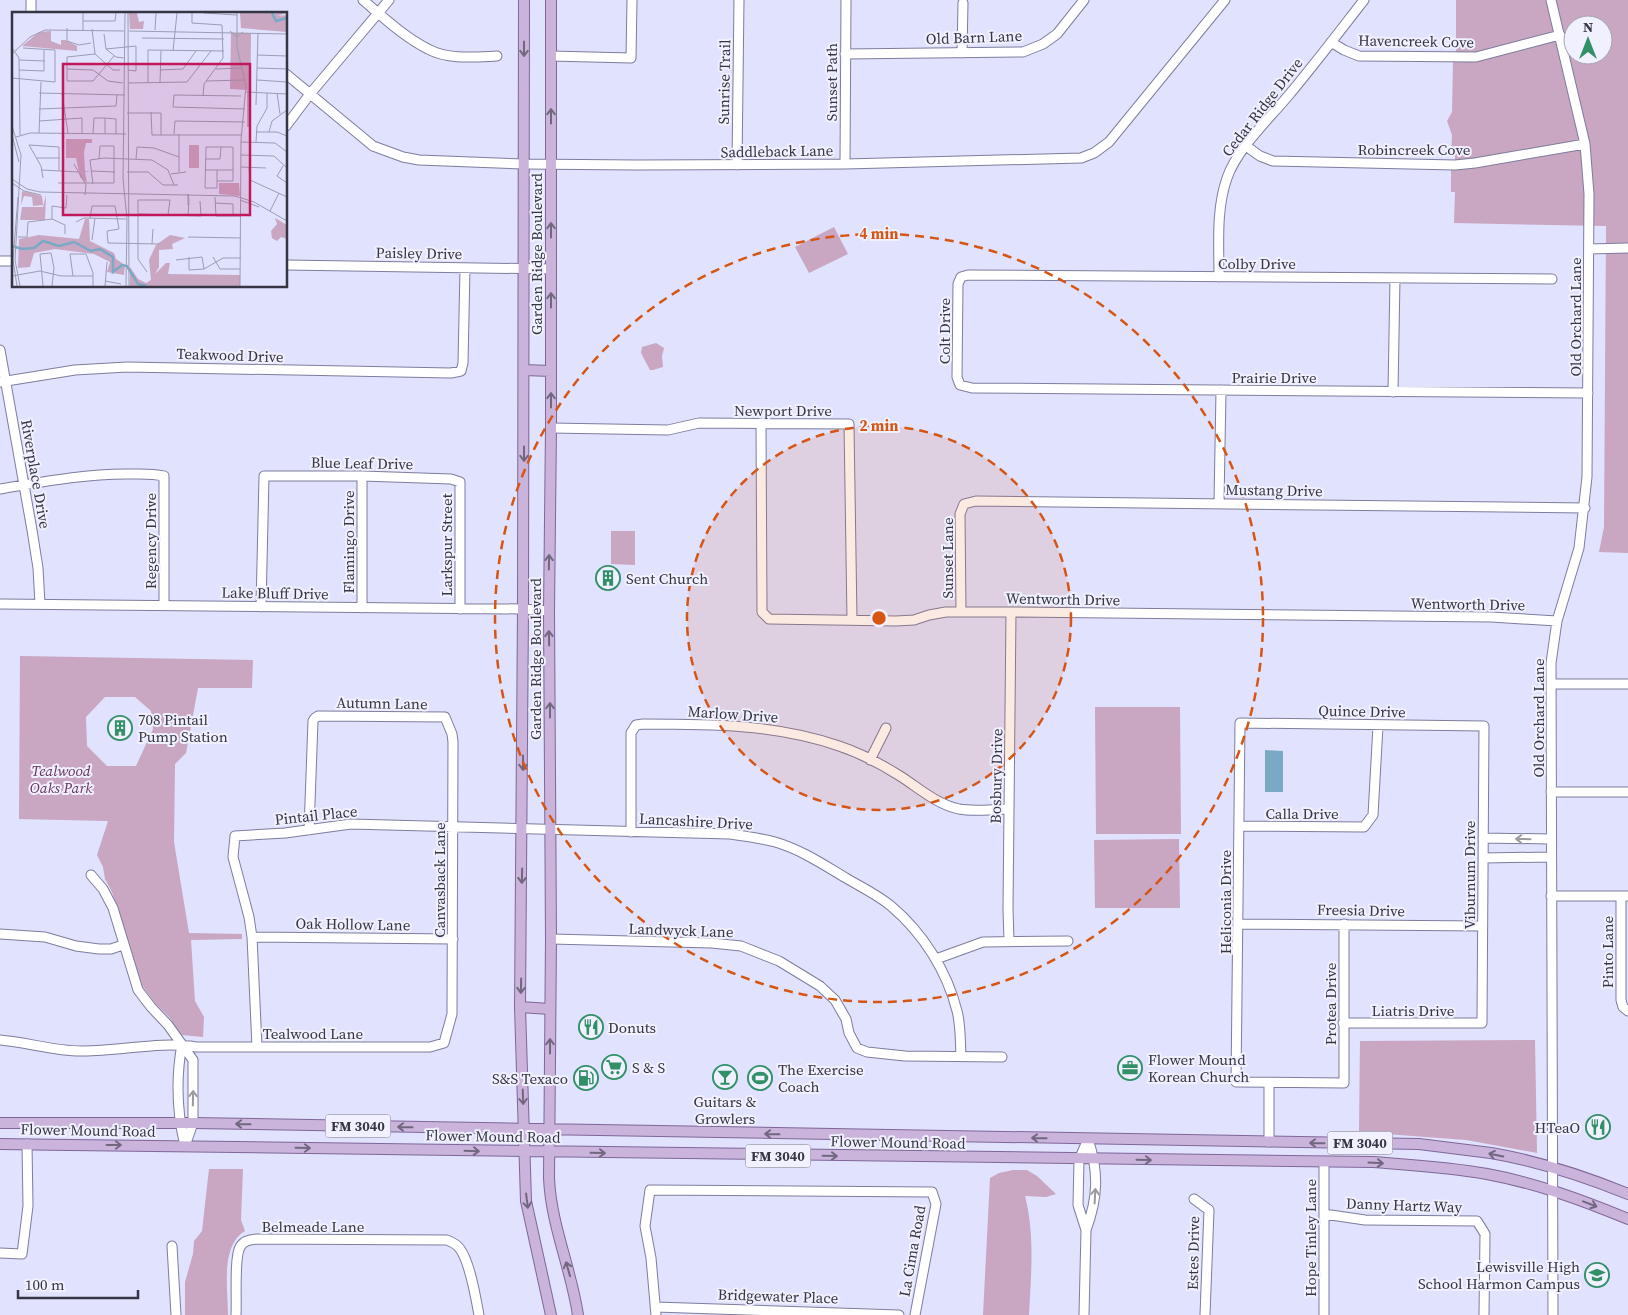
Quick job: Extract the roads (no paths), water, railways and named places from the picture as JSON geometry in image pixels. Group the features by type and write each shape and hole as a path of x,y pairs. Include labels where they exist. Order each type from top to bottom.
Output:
{"main road":[{"name":"Garden Ridge Boulevard","path":"524,0 524,609 520,1007 526,1201 551,1315"},
{"name":"Garden Ridge Boulevard","path":"551,0 549,611 552,939 549,1153 551,1208 574,1291 578,1315"},
{"path":"524,370 551,371"},
{"path":"520,1007 550,1008"},
{"name":"Flower Mound Road","path":"0,1123 193,1123 1419,1144 1493,1154 1548,1166"},
{"name":"Flower Mound Road","path":"0,1144 525,1153 1374,1162 1439,1167 1486,1174 1552,1191"},
{"name":"FM 3040","path":"1548,1166 1597,1181 1628,1194"},
{"name":"FM 3040","path":"1552,1191 1628,1220"}],"street":[{"path":"363,0 429,50 448,55 471,57 497,56"},
{"path":"288,123 388,0"},
{"path":"551,56 630,58 632,0"},
{"name":"Sunrise Trail","path":"737,165 739,0"},
{"name":"Sunset Path","path":"845,164 846,0"},
{"name":"Old Barn Lane","path":"845,54 1023,52 1043,44 1057,34 1084,0"},
{"name":"Saddleback Lane","path":"288,76 373,146 403,157 418,160 551,165 737,165 1065,160 1081,158 1094,153 1109,142 1225,0"},
{"name":"Cedar Ridge Drive","path":"1218,276 1222,194 1228,176 1246,146 1364,0"},
{"name":"Old Orchard Lane","path":"1551,0 1585,144 1589,194 1587,477 1585,508 1579,548 1556,621 1551,663 1548,1166 1552,1191 1553,1315"},
{"path":"962,53 963,3"},
{"name":"Havencreek Cove","path":"1331,42 1358,56 1467,58 1560,36"},
{"name":"Robincreek Cove","path":"1246,146 1260,156 1273,161 1455,165 1585,144"},
{"path":"1589,249 1628,248"},
{"name":"Paisley Drive","path":"288,265 551,269"},
{"name":"Teakwood Drive","path":"3,381 75,370 127,367 451,373 461,371 463,363 465,268"},
{"name":"Colby Drive","path":"961,278 976,274 1552,279"},
{"name":"Colt Drive","path":"960,385 957,377 958,284 961,278"},
{"path":"1393,392 1394,278"},
{"name":"Riverplace Drive","path":"0,350 3,381 24,484 38,568 40,604"},
{"name":"Prairie Drive","path":"960,385 972,388 1588,393"},
{"path":"1219,503 1221,390"},
{"name":"Newport Drive","path":"551,428 668,430 700,423 849,424 852,620"},
{"name":"Wentworth Drive","path":"761,423 762,612 769,619 896,621 914,620 946,612 1011,612 1491,617 1556,621"},
{"name":"Regency Drive","path":"24,484 106,474 154,474 164,476 164,605"},
{"name":"Blue Leaf Drive","path":"261,607 264,476 362,476 451,479 460,482"},
{"name":"Flamingo Drive","path":"362,476 362,608"},
{"name":"Larkspur Street","path":"460,482 460,609"},
{"path":"0,489 24,484"},
{"name":"Mustang Drive","path":"964,504 976,502 1219,503 1585,508"},
{"name":"Sunset Lane","path":"961,612 960,514 964,504"},
{"name":"Lake Bluff Drive","path":"0,604 524,609 549,611"},
{"name":"Bosbury Drive","path":"1009,941 1011,612"},
{"path":"1552,684 1628,684"},
{"name":"Autumn Lane","path":"309,830 313,721 318,716 445,717"},
{"name":"Canvasback Lane","path":"444,1043 452,1014 453,939 453,742 445,717"},
{"name":"Quince Drive","path":"1240,723 1484,726"},
{"name":"Heliconia Drive","path":"1240,723 1236,1082 1269,1083"},
{"name":"Marlow Drive","path":"631,832 631,733 636,725 704,724 763,728 789,732 841,746 901,777 935,800 952,806 961,809 1009,809"},
{"name":"Calla Drive","path":"1239,826 1364,827 1373,815 1378,726"},
{"name":"Viburnum Drive","path":"1482,1023 1484,726"},
{"path":"870,760 886,728"},
{"path":"1551,792 1628,792"},
{"name":"Pintail Place","path":"252,937 249,917 233,857 235,836 309,830 351,824 550,829"},
{"name":"Lancashire Drive","path":"550,829 730,834 753,837 788,847 817,861 891,906 914,929 936,960 950,985 957,1011 961,1056"},
{"path":"1483,838 1551,839"},
{"path":"1483,858 1551,857"},
{"path":"91,874 103,889 113,908 138,990 168,1025 192,1060 193,1123 185,1146"},
{"path":"1551,896 1625,896"},
{"name":"Pinto Lane","path":"1625,896 1621,994 1625,1009"},
{"name":"Freesia Drive","path":"1239,924 1482,926"},
{"name":"Protea Drive","path":"1269,1083 1344,1084 1344,924"},
{"path":"0,934 45,937 76,946 98,949 111,949 123,945"},
{"path":"252,937 257,1047"},
{"name":"Oak Hollow Lane","path":"252,937 453,939"},
{"name":"Landwyck Lane","path":"552,939 712,943 741,946 752,949 792,968 820,986 835,1000 846,1019 849,1033 857,1048 866,1052 905,1056 1002,1057"},
{"path":"936,960 976,943 1068,941"},
{"name":"Liatris Drive","path":"1343,1023 1482,1023"},
{"name":"Tealwood Lane","path":"0,1040 81,1051 113,1051 182,1044 196,1047 430,1047 444,1043"},
{"path":"182,1044 179,1060 179,1123 185,1146"},
{"path":"1269,1083 1269,1142"},
{"path":"1084,1315 1086,1230 1078,1205 1079,1160 1088,1139"},
{"path":"1086,1230 1094,1210 1095,1160 1088,1139"},
{"path":"0,1253 22,1254 28,1206 27,1144"},
{"name":"Hope Tinley Lane","path":"1324,1162 1324,1315"},
{"name":"La Cima Road","path":"656,1311 651,1258 645,1226 650,1190 932,1192 936,1204 915,1315"},
{"name":"Estes Drive","path":"1194,1199 1208,1210 1205,1315"},
{"name":"Danny Hartz Way","path":"1324,1214 1365,1220 1477,1221 1485,1234 1484,1315"},
{"name":"Belmeade Lane","path":"236,1315 237,1256 240,1246 247,1241 257,1239 447,1240 456,1244 462,1250 479,1315"},
{"path":"172,1246 176,1315"},
{"name":"Bridgewater Place","path":"656,1311 899,1315"}],"water":[{"path":"1265,750 1283,751 1283,792 1265,792"}],"place":[{"name":"Sent Church","path":"608,578"},
{"name":"708 Pintail Pump Station","path":"120,728"},
{"name":"Donuts","path":"591,1027"},
{"name":"S & S","path":"614,1067"},
{"name":"Flower Mound Korean Church","path":"1130,1068"},
{"name":"Guitars & Growlers","path":"725,1077"},
{"name":"S&S Texaco","path":"586,1078"},
{"name":"The Exercise Coach","path":"760,1078"},
{"name":"HTeaO","path":"1598,1127"},
{"name":"Lewisville High School Harmon Campus","path":"1597,1275"}],"park label":[{"name":"Tealwood Oaks Park","path":"61,778"}]}
